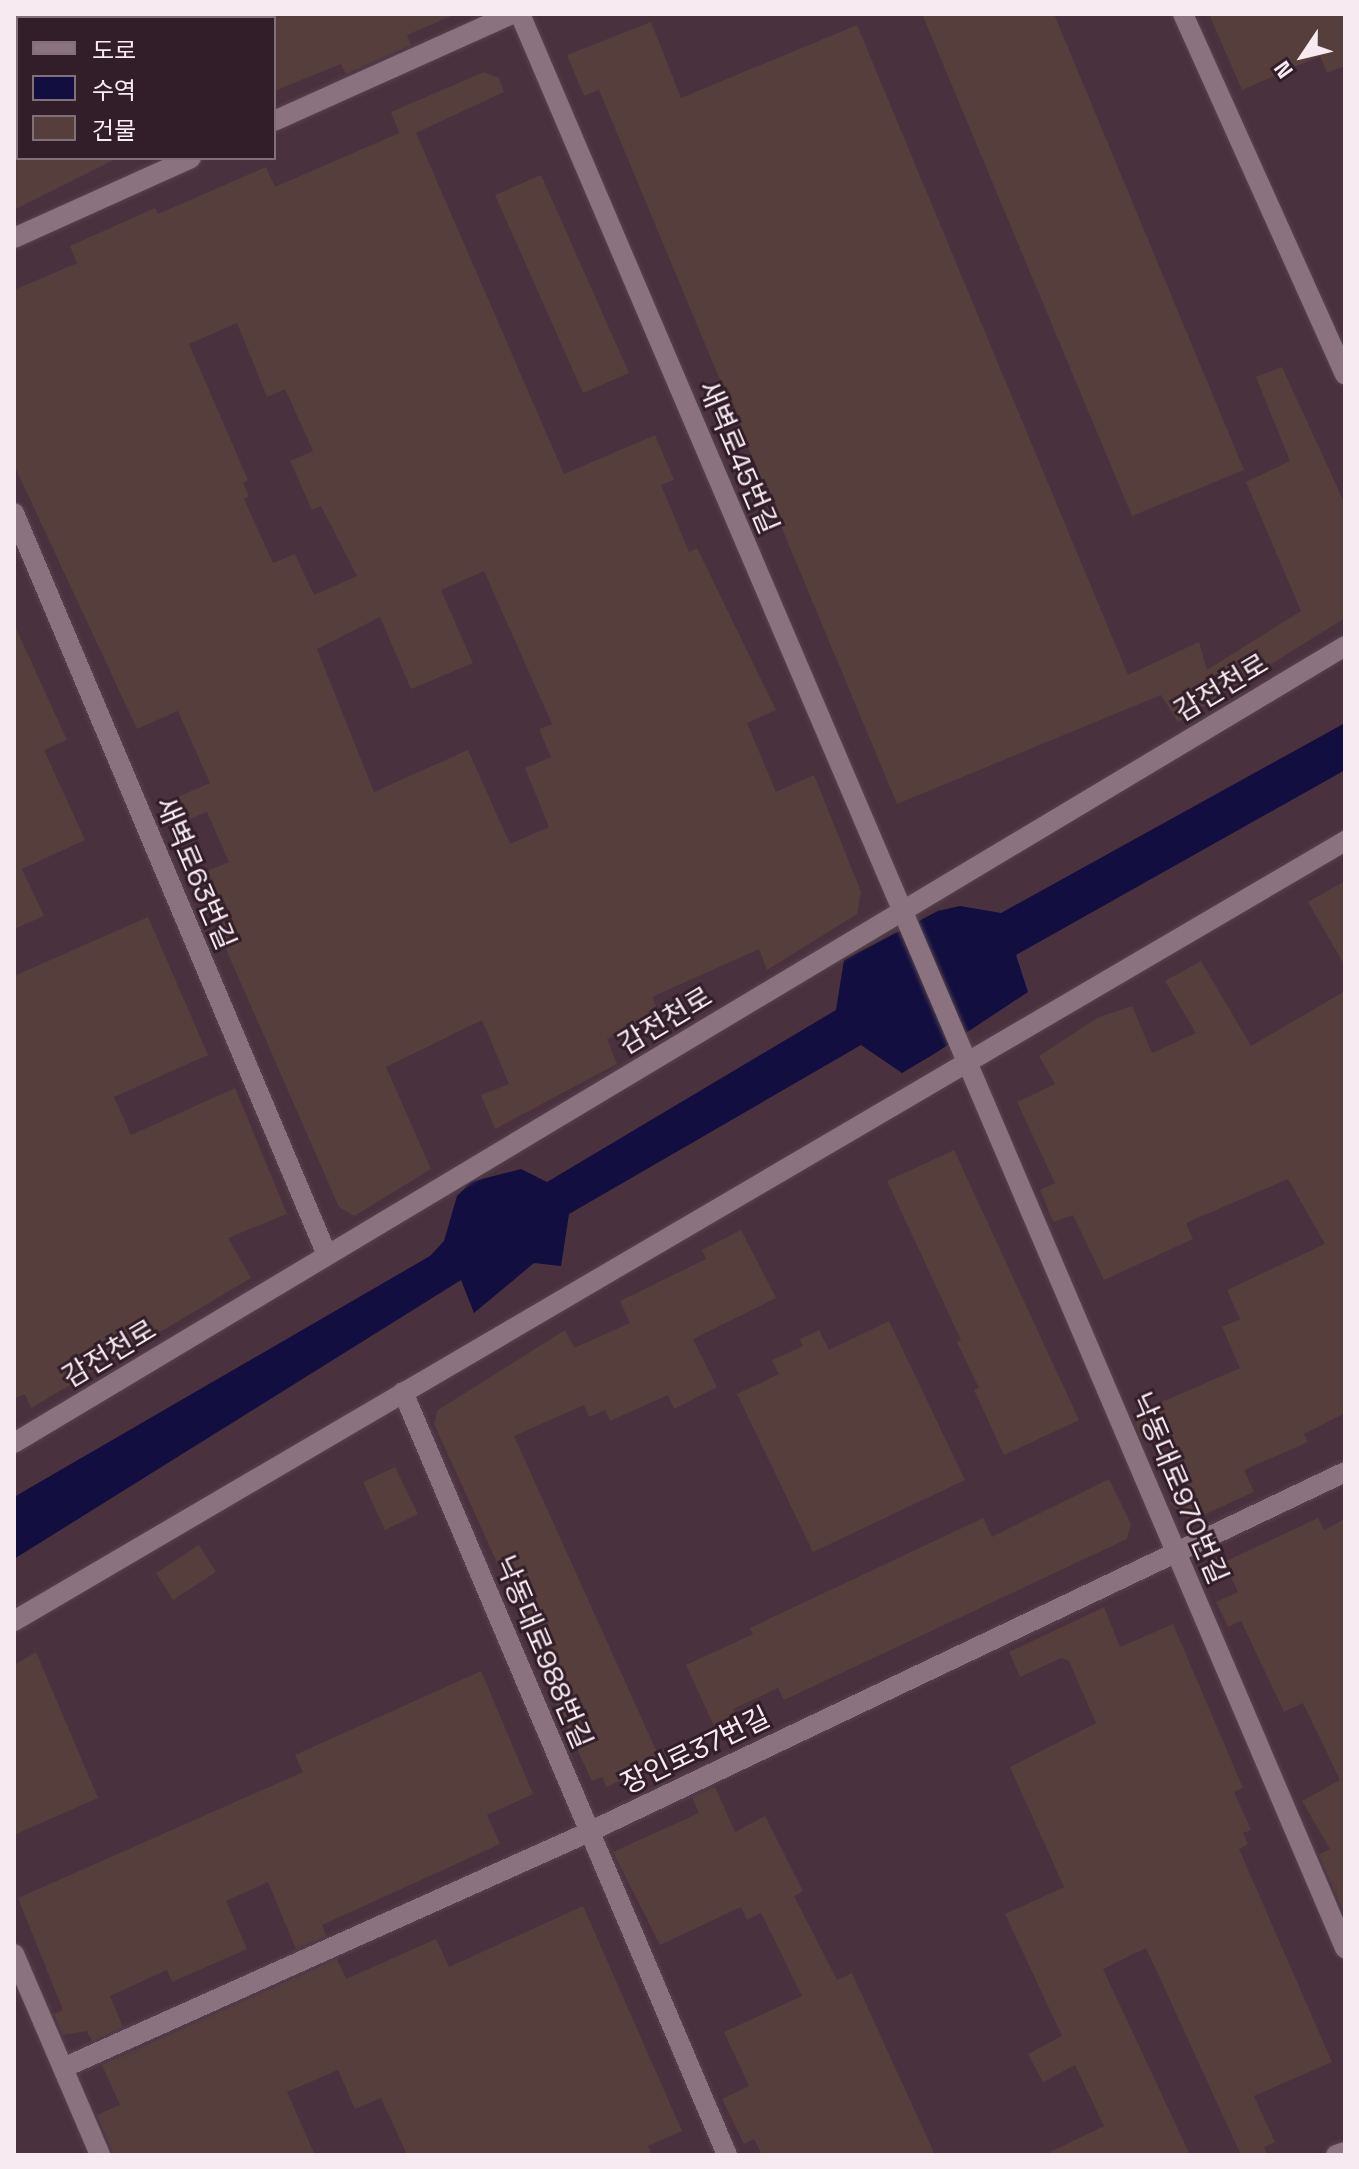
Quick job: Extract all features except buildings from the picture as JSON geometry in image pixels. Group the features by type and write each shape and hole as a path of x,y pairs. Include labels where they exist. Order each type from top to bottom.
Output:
{"street":[{"path":"276,120 512,14"},
{"name":"새벽로45번길","path":"520,14 903,917 966,1056"},
{"path":"1183,14 1345,374"},
{"path":"14,238 187,160"},
{"name":"새벽로63번길","path":"14,513 327,1255"},
{"name":"감전천로","path":"14,1443 327,1255 903,917 1345,646"},
{"path":"14,1621 966,1056 1345,841"},
{"name":"낙동대로970번길","path":"966,1056 1345,1948"},
{"name":"낙동대로988번길","path":"403,1392 727,2155"},
{"name":"장인로37번길","path":"63,2068 589,1832 1176,1549 1345,1472"},
{"path":"14,1954 100,2155"},
{"path":"1336,2155 1345,2152"}],"shaded area":[{"path":"14,14 1345,14 1345,2155 14,2155"}],"water":[{"path":"1345,723 1345,770 1016,955 1028,992 934,1054 902,1073 861,1045 569,1214 561,1266 534,1263 474,1313 461,1280 14,1559 14,1497 430,1256 444,1241 457,1196 471,1182 521,1169 547,1182 836,1010 844,960 938,911 960,906 1001,913"}]}
